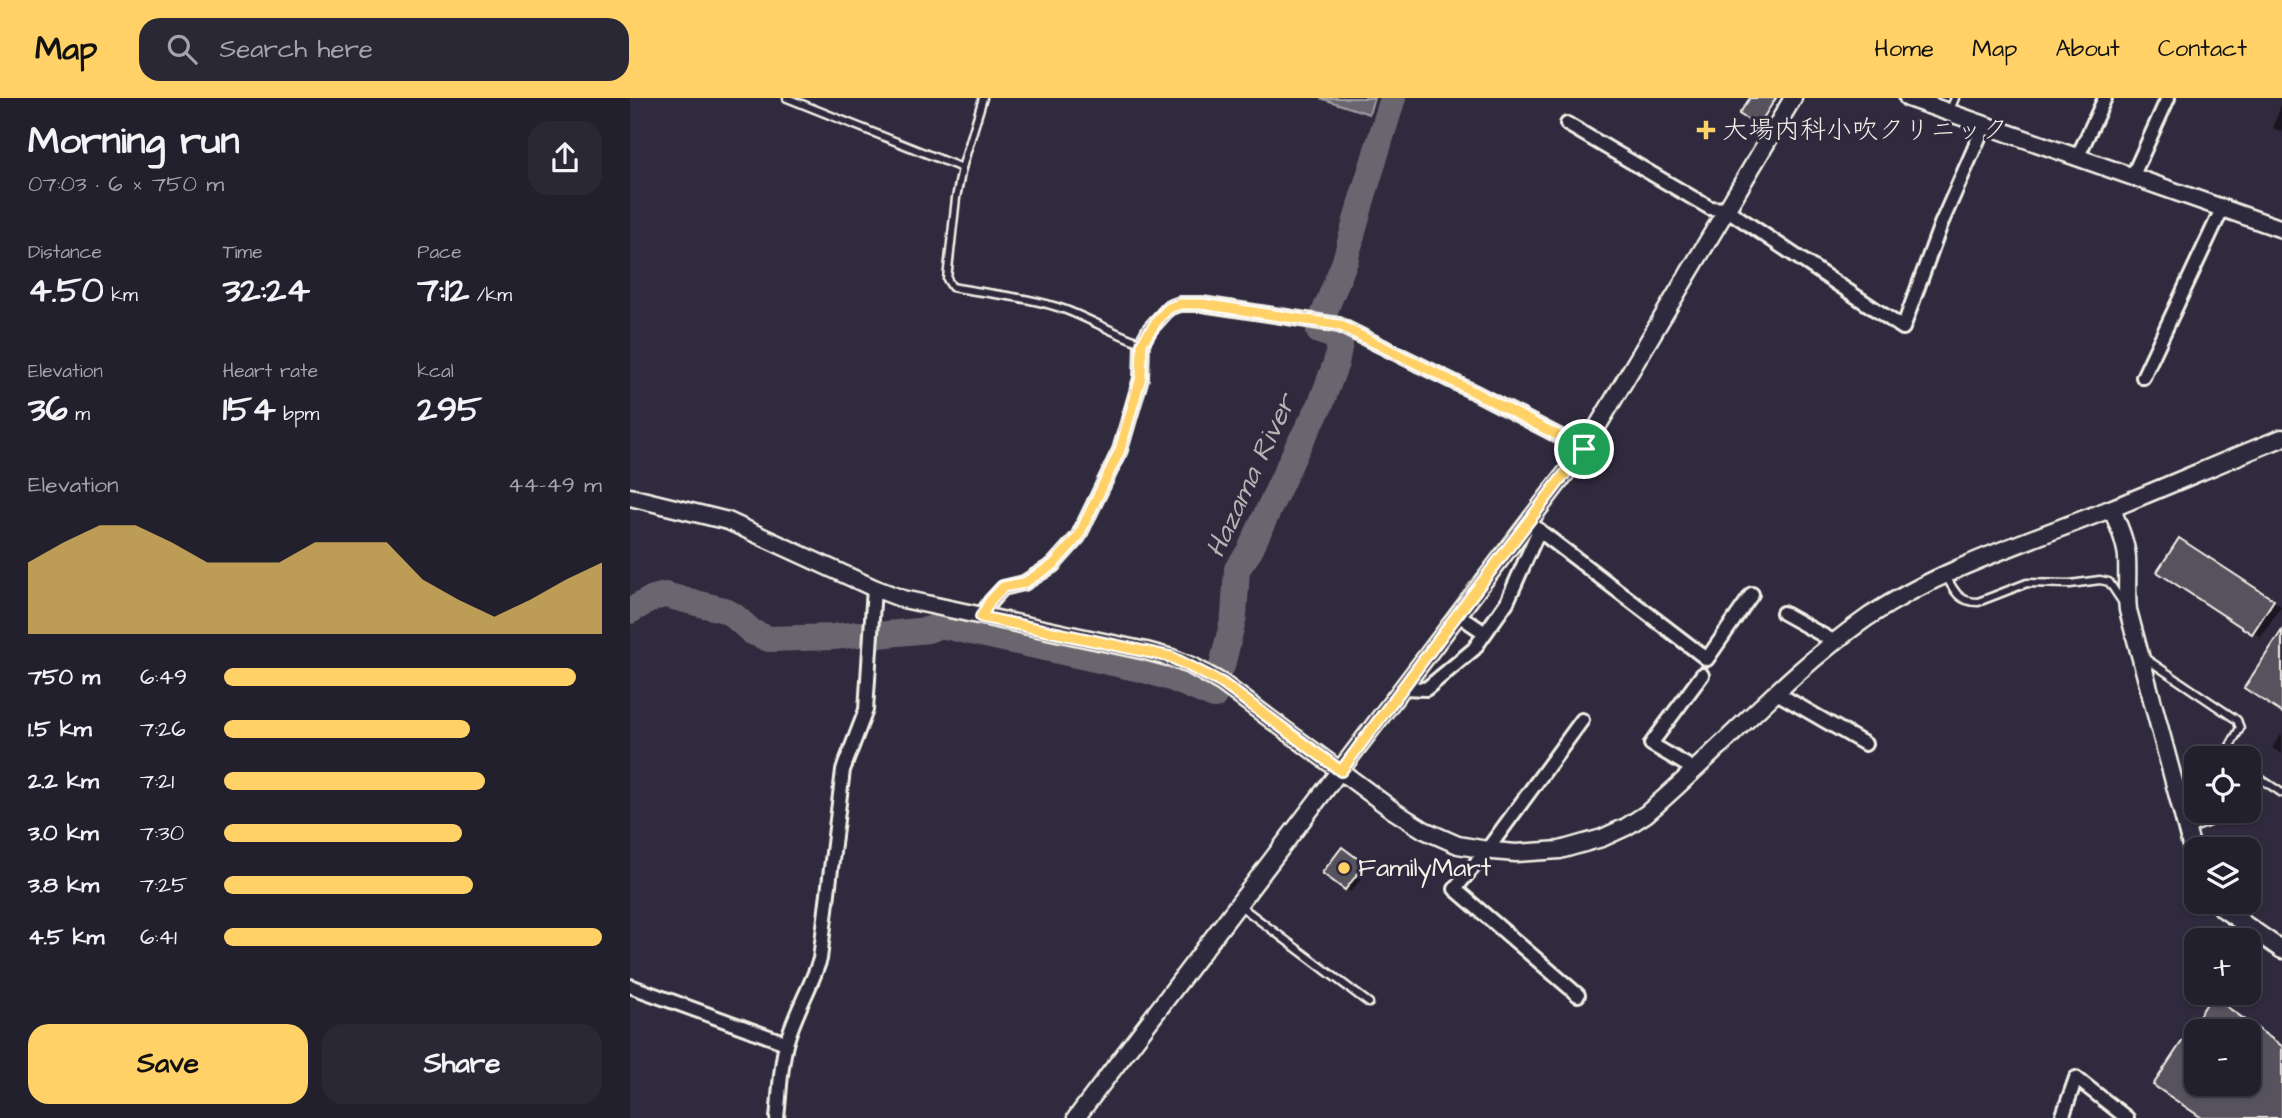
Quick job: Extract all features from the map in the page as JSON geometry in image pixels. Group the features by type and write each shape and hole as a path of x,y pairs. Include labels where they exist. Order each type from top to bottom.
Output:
{"street":[{"path":"1077,1117 1457,614 1534,526 1584,449 1793,98"},
{"path":"1909,98 1952,105 1985,124 2282,229"},
{"path":"2078,156 2105,98"},
{"path":"2133,175 2168,98"},
{"path":"1567,124 1710,208 1726,209 1903,328 1941,224 1985,124"},
{"path":"2143,377 2222,207"},
{"path":"981,617 990,601 1003,587 1024,583 1053,565 1078,537 1120,450 1141,377 1142,343 1159,318 1169,308 1180,304 1202,304 1339,325 1584,449"},
{"path":"630,496 728,521 874,589 903,599 1171,657 1222,683 1394,811 1424,830 1458,845 1537,853 1560,850 1602,838 1646,814 1775,692 1835,642 1902,597 1945,575 2282,438"},
{"path":"2112,509 2123,537 2127,558 2128,610 2189,837"},
{"path":"1534,526 1707,659 1752,594"},
{"path":"1403,688 1426,689 1474,649 1507,601 1534,526"},
{"path":"777,1118 786,1043 820,959 843,771 866,710 874,589"},
{"path":"1783,613 1835,642"},
{"path":"1457,614 1485,633"},
{"path":"1695,770 1651,744 1702,675"},
{"path":"1775,692 1865,744"},
{"path":"1578,995 1455,888 1487,850 1582,720"},
{"path":"2229,914 2282,950"},
{"path":"630,986 786,1043"},
{"path":"2062,1118 2076,1077 2127,1118"}],"lane":[{"path":"787,98 962,168"},
{"path":"983,98 956,198 947,279 952,287 1066,310 1142,343"},
{"path":"1945,575 1961,600 1969,603 1978,603 2027,583 2070,584 2100,580 2109,582 2128,610"},
{"path":"2141,655 2237,720 2239,729 2230,746"},
{"path":"2261,780 2282,793"},
{"path":"2188,831 2207,823"},
{"path":"1239,905 1368,1003"}],"shaded area":[{"path":"1320,98 1374,98 1369,114"}],"building":[{"path":"1750,98 1776,98 1758,126 1739,114"},
{"path":"2179,538 2274,600 2252,634 2157,572"},
{"path":"2282,630 2282,713 2244,688"},
{"name":"FamilyMart","path":"1342,847 1365,864 1345,890 1322,873"},
{"path":"2206,1005 2225,1005 2244,1019 2197,1019"},
{"path":"2261,1031 2282,1046 2282,1118 2202,1118 2153,1085 2184,1038 2184,1096 2261,1096"}],"waterway":[{"name":"Hazama River","path":"1324,313 1345,261 1393,98"},
{"name":"Hazama River","path":"1222,666 1234,616 1237,569 1249,552 1298,446 1320,406 1336,363 1341,338 1319,331 1320,329"},
{"name":"Hazama River","path":"630,611 653,598 665,595 724,610 752,632 769,639 859,634"},
{"name":"Hazama River","path":"878,635 928,630 940,625 1145,670 1214,696 1215,690"}],"place":[{"name":"大場内科小吹クリニック","path":"1706,130"},
{"name":"FamilyMart","path":"1344,868"}],"route":[{"path":"1180,304 1202,304 1339,325 1584,449 1341,771 1222,683 1171,657 981,617 990,601 1003,587 1024,583 1053,565 1078,537 1120,450 1141,377 1142,343 1159,318 1169,308 1180,304"}]}
